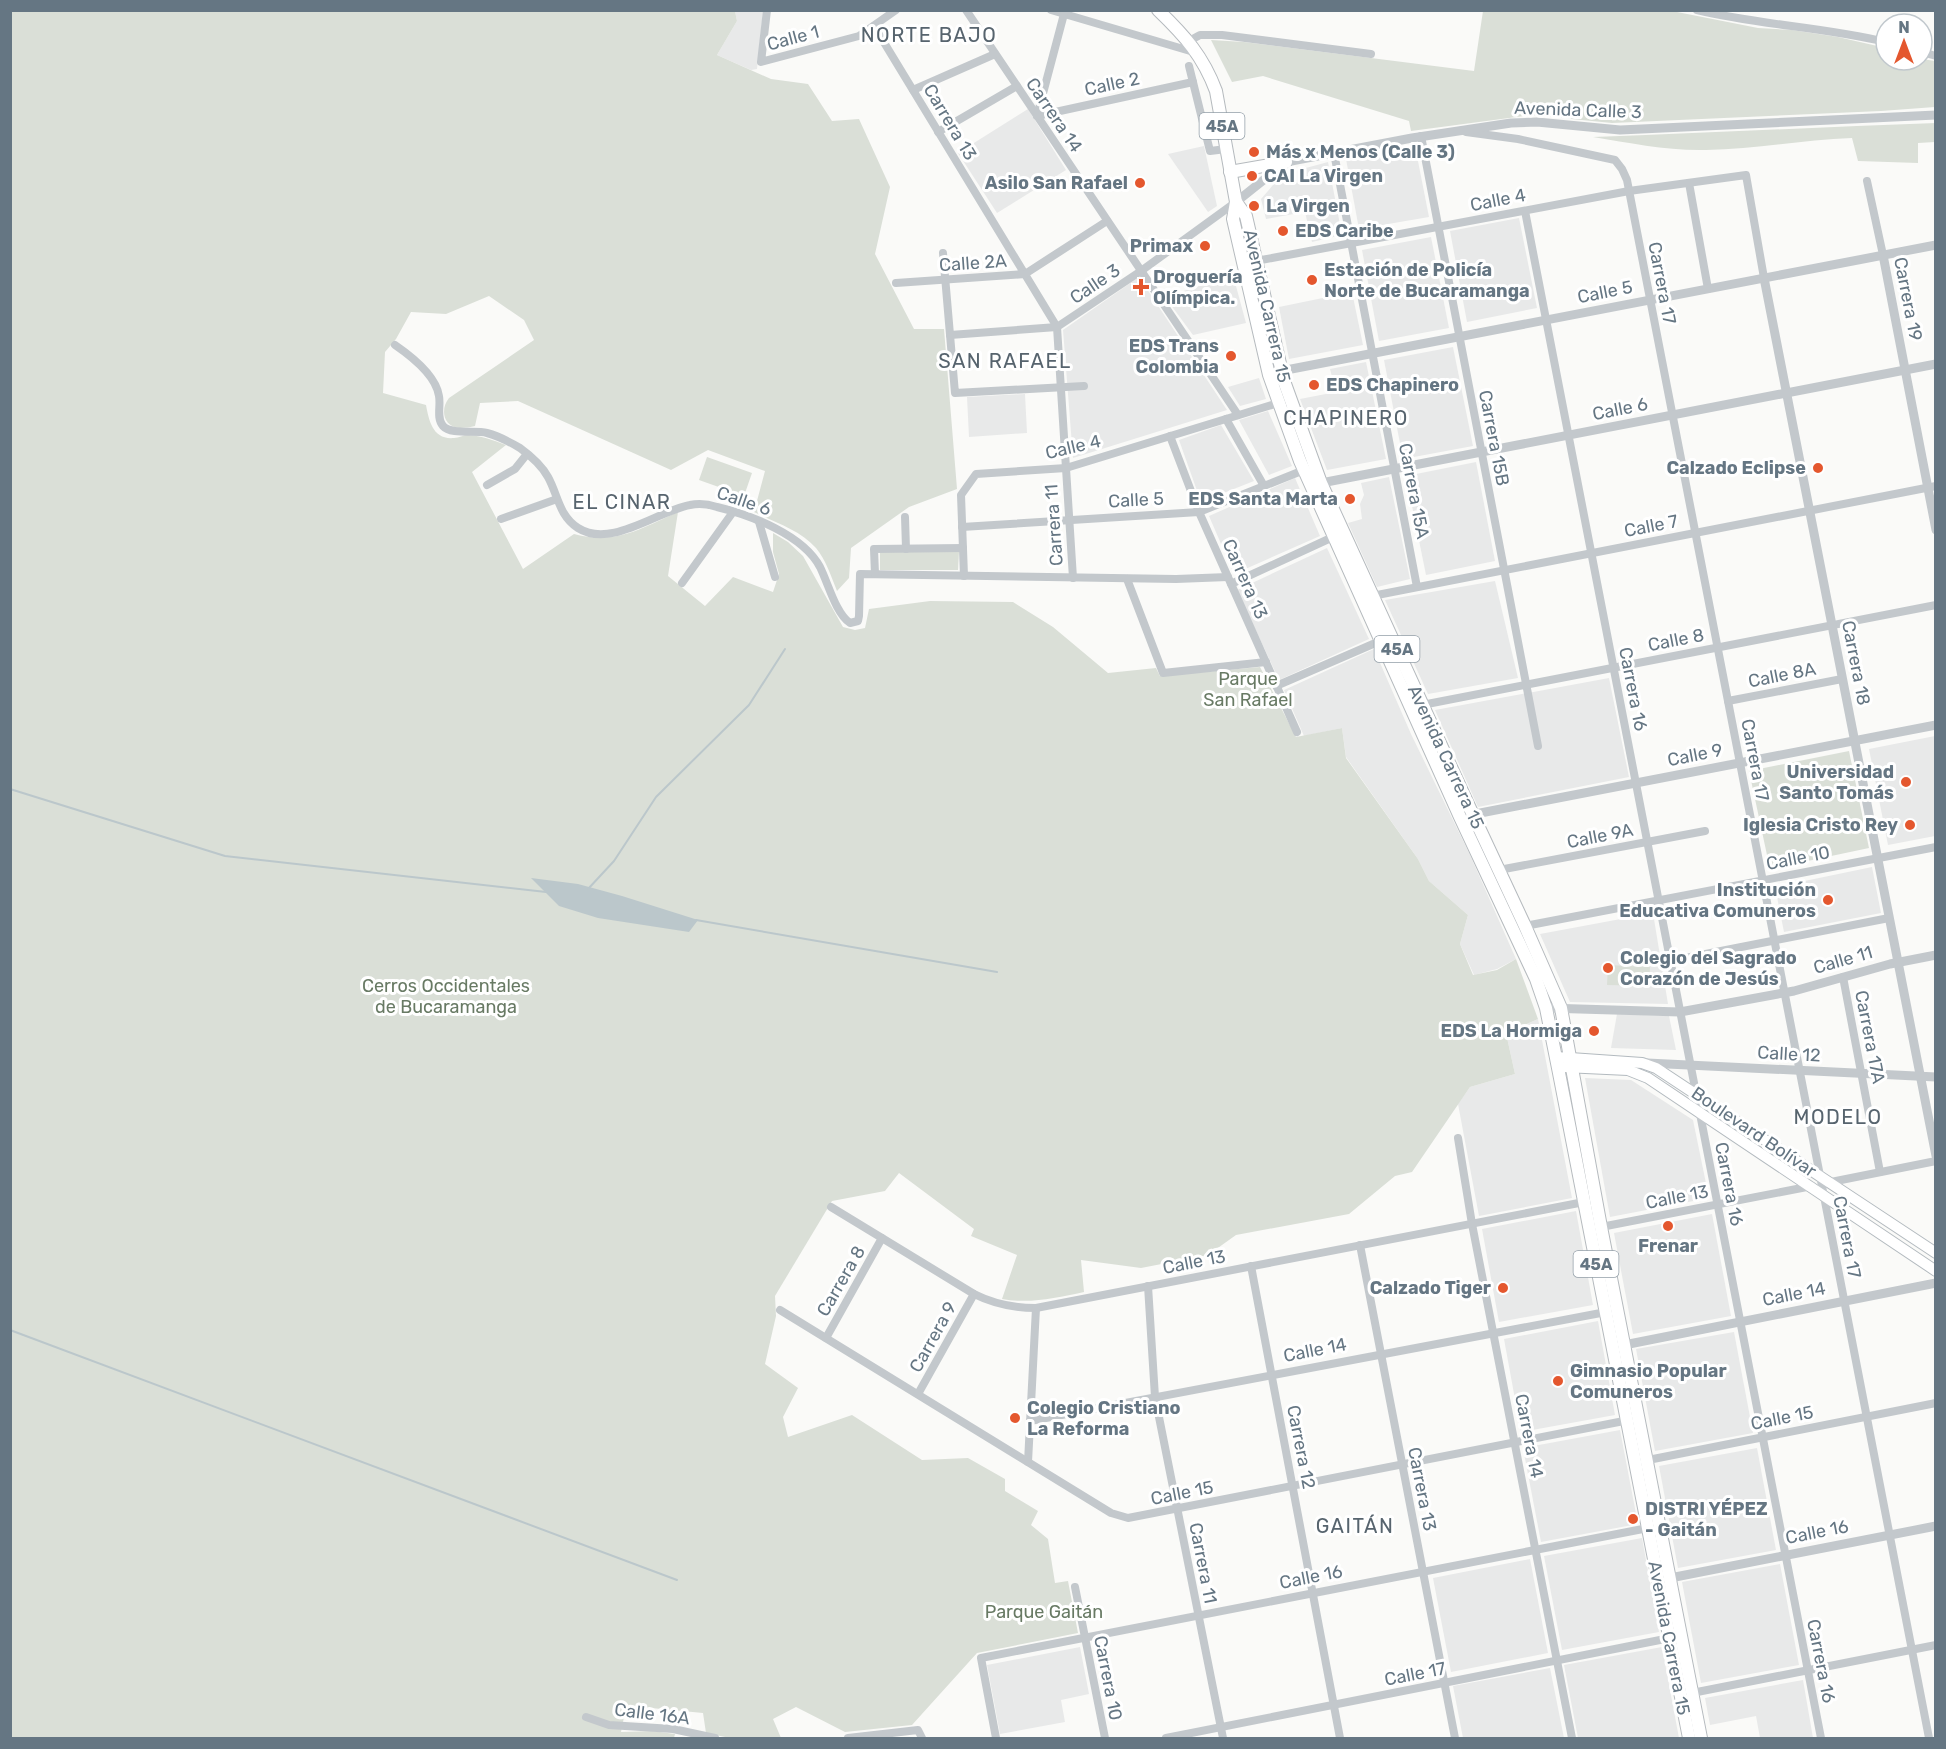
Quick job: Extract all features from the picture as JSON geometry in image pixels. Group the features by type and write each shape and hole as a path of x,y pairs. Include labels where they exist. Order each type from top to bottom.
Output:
{"main road":[{"name":"45A","path":"1158,10 1189,41 1210,74 1216,91 1236,202"},
{"path":"1230,172 1286,162"},
{"name":"Avenida Carrera 15","path":"1236,202 1246,216 1281,371 1333,537 1380,641 1466,816 1499,870 1561,1008 1624,1345 1633,1419"},
{"name":"Avenida Carrera 15","path":"1236,202 1233,219 1266,363 1278,403 1304,470 1315,484 1372,596 1422,705 1546,1008 1606,1312 1670,1578 1701,1738"},
{"path":"1557,1062 1571,1063"},
{"name":"Boulevard Bolívar","path":"1571,1063 1642,1063 1663,1072 1935,1253"},
{"name":"Boulevard Bolívar","path":"1571,1063 1628,1070 1641,1074 1935,1272"},
{"name":"Avenida Carrera 15","path":"1641,1461 1648,1528 1689,1738"}],"street":[{"name":"Calle 1","path":"767,10 761,62 859,36 896,10"},
{"name":"Carrera 14","path":"966,10 1238,415"},
{"path":"1052,10 1198,54"},
{"path":"1697,10 1770,24 1851,34 1874,39"},
{"path":"1037,116 1064,14"},
{"name":"Carrera 13","path":"874,26 1057,327"},
{"path":"1189,41 1200,35 1222,35 1371,54"},
{"path":"913,90 995,54"},
{"path":"1189,66 1210,151 1226,149"},
{"name":"Calle 2","path":"1037,116 1193,82"},
{"path":"938,132 1017,86"},
{"name":"Avenida Calle 3","path":"1236,202 1286,162 1421,136 1523,122 1620,130 1935,115"},
{"name":"Carrera 17","path":"1457,131 1518,139 1615,160 1622,169 1629,191 1800,1071 1824,1181 1824,1196 1929,1738"},
{"name":"Carrera 15B","path":"1421,136 1538,746"},
{"name":"Carrera 15A","path":"1334,153 1417,587"},
{"name":"Calle 4","path":"1256,261 1629,191 1746,175"},
{"name":"Carrera 18","path":"1746,175 1764,278 1935,1156"},
{"name":"Carrera 19","path":"1867,181 1931,487 1935,530"},
{"path":"1689,183 1708,289"},
{"name":"Calle 3","path":"950,335 1057,327 1141,271 1236,202"},
{"name":"Carrera 16","path":"1525,211 1821,1738"},
{"name":"Calle 2A","path":"897,283 1025,274 1107,220"},
{"name":"Calle 5","path":"1281,371 1935,245"},
{"path":"943,253 955,393 1084,386"},
{"name":"Carrera 11","path":"1057,327 1073,578"},
{"name":"Calle 6","path":"395,345 414,359 437,388 440,403 439,419 442,426 454,432 487,433 503,439 527,454 548,476 561,510 579,529 595,534 624,529 689,505 705,504 734,512 782,532 806,549 819,566 843,617 850,623 858,621 860,574 875,574"},
{"name":"Calle 6","path":"1315,484 1935,364"},
{"name":"Calle 4","path":"962,526 962,495 976,474 1066,468 1278,403"},
{"path":"1226,419 1264,486"},
{"name":"Carrera 13","path":"1170,436 1199,512 1296,732"},
{"path":"487,486 515,469 527,454"},
{"name":"Calle 5","path":"962,526 1199,512 1304,470"},
{"name":"Calle 7","path":"1372,596 1931,487"},
{"path":"501,519 556,499"},
{"path":"682,583 734,512"},
{"path":"905,516 906,549"},
{"path":"759,522 775,577"},
{"path":"962,526 964,576"},
{"path":"963,549 874,549 875,574 1229,580 1333,537"},
{"path":"1127,579 1163,673 1266,662"},
{"name":"Calle 8","path":"1422,705 1935,605"},
{"path":"1276,686 1380,641"},
{"name":"Calle 8A","path":"1728,701 1842,679"},
{"name":"Calle 9","path":"1466,816 1935,725"},
{"name":"Calle 9A","path":"1499,870 1706,831"},
{"name":"Calle 10","path":"1525,926 1935,847"},
{"path":"1670,961 1889,918"},
{"name":"Calle 11","path":"1546,1008 1680,1012 1785,993 1898,962 1935,955"},
{"name":"Carrera 17A","path":"1844,977 1880,1172"},
{"name":"Calle 12","path":"1642,1063 1935,1077"},
{"name":"Carrera 14","path":"1458,1138 1572,1738"},
{"name":"Calle 13","path":"1601,1227 1809,1186 1824,1181 1935,1161"},
{"name":"Calle 13","path":"831,1207 974,1294 1004,1305 1036,1308 1584,1202"},
{"name":"Carrera 8","path":"826,1338 882,1238"},
{"name":"Carrera 13","path":"1360,1245 1455,1738"},
{"name":"Carrera 12","path":"1251,1266 1340,1738"},
{"name":"Calle 14","path":"1624,1345 1935,1283"},
{"name":"Carrera 11","path":"1148,1286 1155,1397 1223,1738"},
{"name":"Carrera 9","path":"918,1394 974,1294"},
{"path":"1028,1462 1036,1308"},
{"name":"Calle 15","path":"780,1310 1028,1462 1119,1516 1128,1518 1633,1419"},
{"name":"Calle 14","path":"1030,1421 1606,1312"},
{"name":"Calle 15","path":"1641,1461 1935,1403"},
{"name":"Calle 16","path":"1670,1578 1935,1526"},
{"name":"Calle 16","path":"996,1738 981,1658 1648,1528"},
{"name":"Carrera 10","path":"1075,1587 1105,1738"},
{"name":"Calle 17","path":"1166,1738 1670,1638"},
{"path":"1692,1693 1935,1645"},
{"name":"Calle 16A","path":"586,1717 609,1725 673,1729 715,1738"},
{"path":"848,1738 918,1730 922,1738"}],"shaded area":[{"path":"735,11 763,11 757,69 751,70 717,55 737,21"},
{"path":"1028,109 1066,170 997,213 958,153"},
{"path":"1204,146 1217,206 1208,212 1168,154"},
{"path":"1415,146 1429,217 1359,229 1346,159"},
{"path":"1328,162 1342,235 1312,242 1305,212 1266,219 1261,199 1273,185 1291,172"},
{"path":"1519,218 1537,308 1467,322 1450,231"},
{"path":"1431,237 1449,328 1379,341 1362,250"},
{"path":"1233,275 1246,323 1193,335 1165,297"},
{"path":"1139,277 1227,410 1073,458 1063,330"},
{"path":"1352,292 1363,345 1289,359 1279,307"},
{"path":"1453,347 1473,446 1403,459 1384,360"},
{"path":"1366,362 1386,459 1327,470 1300,399 1336,392 1330,369"},
{"path":"1259,378 1266,399 1240,406 1228,387"},
{"path":"1025,394 1027,433 969,437 967,397"},
{"path":"1268,411 1292,466 1269,475 1239,420"},
{"path":"1221,425 1254,481 1201,502 1179,440"},
{"path":"1476,462 1495,561 1426,575 1406,476"},
{"path":"1389,477 1410,579 1377,587 1348,523 1362,519 1360,504 1364,495 1361,483"},
{"path":"1295,478 1320,536 1234,574 1209,516"},
{"path":"1327,548 1369,639 1279,680 1237,590"},
{"path":"1495,581 1518,678 1428,694 1385,600"},
{"path":"1374,649 1516,959 1497,969 1474,975 1460,944 1468,915 1429,881 1418,859 1346,757 1342,728 1304,736 1284,690"},
{"path":"1609,678 1629,777 1478,807 1435,710"},
{"name":"Universidad Santo Tomás","path":"1935,736 1935,836 1888,845 1869,749"},
{"name":"Institución Educativa Comuneros","path":"1872,867 1881,913 1784,932 1775,887"},
{"path":"531,878 578,884 698,920 689,932 598,918 559,906"},
{"name":"Colegio del Sagrado Corazón de Jesús","path":"1653,913 1668,1004 1570,1002 1540,934"},
{"path":"1617,1014 1669,1016 1676,1050 1611,1048"},
{"path":"1538,1019 1572,1198 1479,1216 1458,1104 1470,1087 1515,1074 1506,1033"},
{"path":"1585,1078 1631,1080 1693,1120 1709,1198 1610,1217"},
{"path":"1576,1211 1593,1305 1499,1322 1482,1229"},
{"path":"1712,1214 1731,1316 1633,1334 1614,1233"},
{"path":"1598,1321 1615,1415 1521,1432 1504,1339"},
{"path":"1734,1332 1753,1433 1655,1451 1636,1349"},
{"path":"1620,1430 1638,1524 1541,1542 1523,1448"},
{"path":"1757,1448 1776,1550 1678,1568 1659,1466"},
{"path":"1642,1538 1659,1632 1562,1650 1544,1556"},
{"path":"1530,1559 1548,1653 1451,1672 1433,1578"},
{"path":"1780,1564 1799,1665 1701,1683 1682,1582"},
{"path":"1080,1647 1089,1694 1061,1700 1065,1722 1000,1734 987,1665"},
{"path":"1662,1647 1679,1738 1578,1738 1564,1665"},
{"path":"1550,1668 1564,1738 1463,1738 1453,1686"},
{"path":"1803,1680 1813,1738 1760,1738 1756,1716 1710,1725 1705,1698"}],"green space":[{"name":"Cerros Occidentales de Bucaramanga","path":"11,11 735,11 737,21 717,55 771,79 808,84 832,121 859,119 890,187 875,254 914,329 944,329 957,489 909,507 851,548 849,578 837,591 823,558 810,542 795,531 754,512 765,471 708,450 671,470 518,401 480,403 475,426 454,427 447,421 444,412 449,398 534,340 524,320 489,296 446,314 411,312 396,339 385,352 383,393 426,405 433,428 441,436 454,438 466,435 487,438 506,445 472,472 523,569 574,534 603,538 628,534 678,512 668,576 705,606 733,577 773,592 779,574 773,552 773,533 788,542 803,556 843,627 855,630 865,628 869,609 930,601 1013,602 1053,627 1108,673 1156,668 1160,676 1260,667 1296,737 1342,728 1346,758 1418,859 1429,881 1468,915 1460,944 1473,975 1497,970 1516,959 1538,1019 1506,1033 1515,1074 1470,1087 1412,1172 1395,1176 1349,1214 1236,1235 1208,1255 1141,1268 1081,1260 1084,1292 1023,1301 1002,1299 1017,1255 971,1236 974,1229 899,1173 885,1191 832,1201 775,1296 776,1316 765,1364 798,1388 783,1417 788,1437 852,1415 922,1460 968,1458 1005,1479 1005,1491 1038,1511 1031,1525 1048,1539 1055,1583 1068,1581 1078,1633 977,1653 912,1725 845,1732 796,1707 773,1719 781,1738 730,1738 706,1733 703,1713 651,1708 624,1717 621,1732 652,1731 675,1734 674,1738 11,1738"},
{"path":"1483,11 1672,11 1758,28 1792,30 1874,45 1874,72 1934,72 1935,61 1935,107 1612,123 1532,115 1411,131 1409,121 1263,76 1232,82 1211,40 1244,42 1474,71"},
{"path":"1936,123 1935,142 1918,143 1918,163 1858,161 1852,138 1743,148 1692,150 1593,137 1850,126"},
{"path":"707,457 752,473 744,496 699,480"},
{"path":"880,552 959,552 958,570 880,570"},
{"path":"1849,751 1869,848 1770,869 1749,771"},
{"path":"1608,965 1650,967 1649,986 1607,985"}],"waterway":[{"path":"588,889 614,861 656,797 749,705 785,649"},
{"path":"10,789 225,856 546,892"},
{"path":"696,920 997,972"},
{"path":"10,1330 677,1580"}],"place":[{"name":"Más x Menos (Calle 3)","path":"1254,152"},
{"name":"CAI La Virgen","path":"1252,176"},
{"name":"Asilo San Rafael","path":"1140,183"},
{"name":"La Virgen","path":"1254,206"},
{"name":"EDS Caribe","path":"1283,231"},
{"name":"Primax","path":"1205,246"},
{"name":"Estación de Policía Norte de Bucaramanga","path":"1312,280"},
{"name":"Droguería Olímpica.","path":"1141,287"},
{"name":"EDS Trans Colombia","path":"1231,356"},
{"name":"EDS Chapinero","path":"1314,385"},
{"name":"Calzado Eclipse","path":"1818,468"},
{"name":"EDS Santa Marta","path":"1350,499"},
{"name":"Universidad Santo Tomás","path":"1906,782"},
{"name":"Iglesia Cristo Rey","path":"1910,825"},
{"name":"Institución Educativa Comuneros","path":"1828,900"},
{"name":"Colegio del Sagrado Corazón de Jesús","path":"1608,968"},
{"name":"EDS La Hormiga","path":"1594,1031"},
{"name":"Frenar","path":"1668,1226"},
{"name":"Calzado Tiger","path":"1503,1288"},
{"name":"Gimnasio Popular Comuneros","path":"1558,1381"},
{"name":"Colegio Cristiano La Reforma","path":"1015,1418"},
{"name":"DISTRI YÉPEZ - Gaitán","path":"1633,1519"}],"district":[{"name":"NORTE BAJO","path":"929,35"},
{"name":"SAN RAFAEL","path":"1005,361"},
{"name":"CHAPINERO","path":"1346,418"},
{"name":"EL CINAR","path":"622,502"},
{"name":"MODELO","path":"1838,1117"},
{"name":"GAITÁN","path":"1355,1526"}],"park label":[{"name":"Parque San Rafael","path":"1248,689"},
{"name":"Parque Gaitán","path":"1044,1612"}]}
